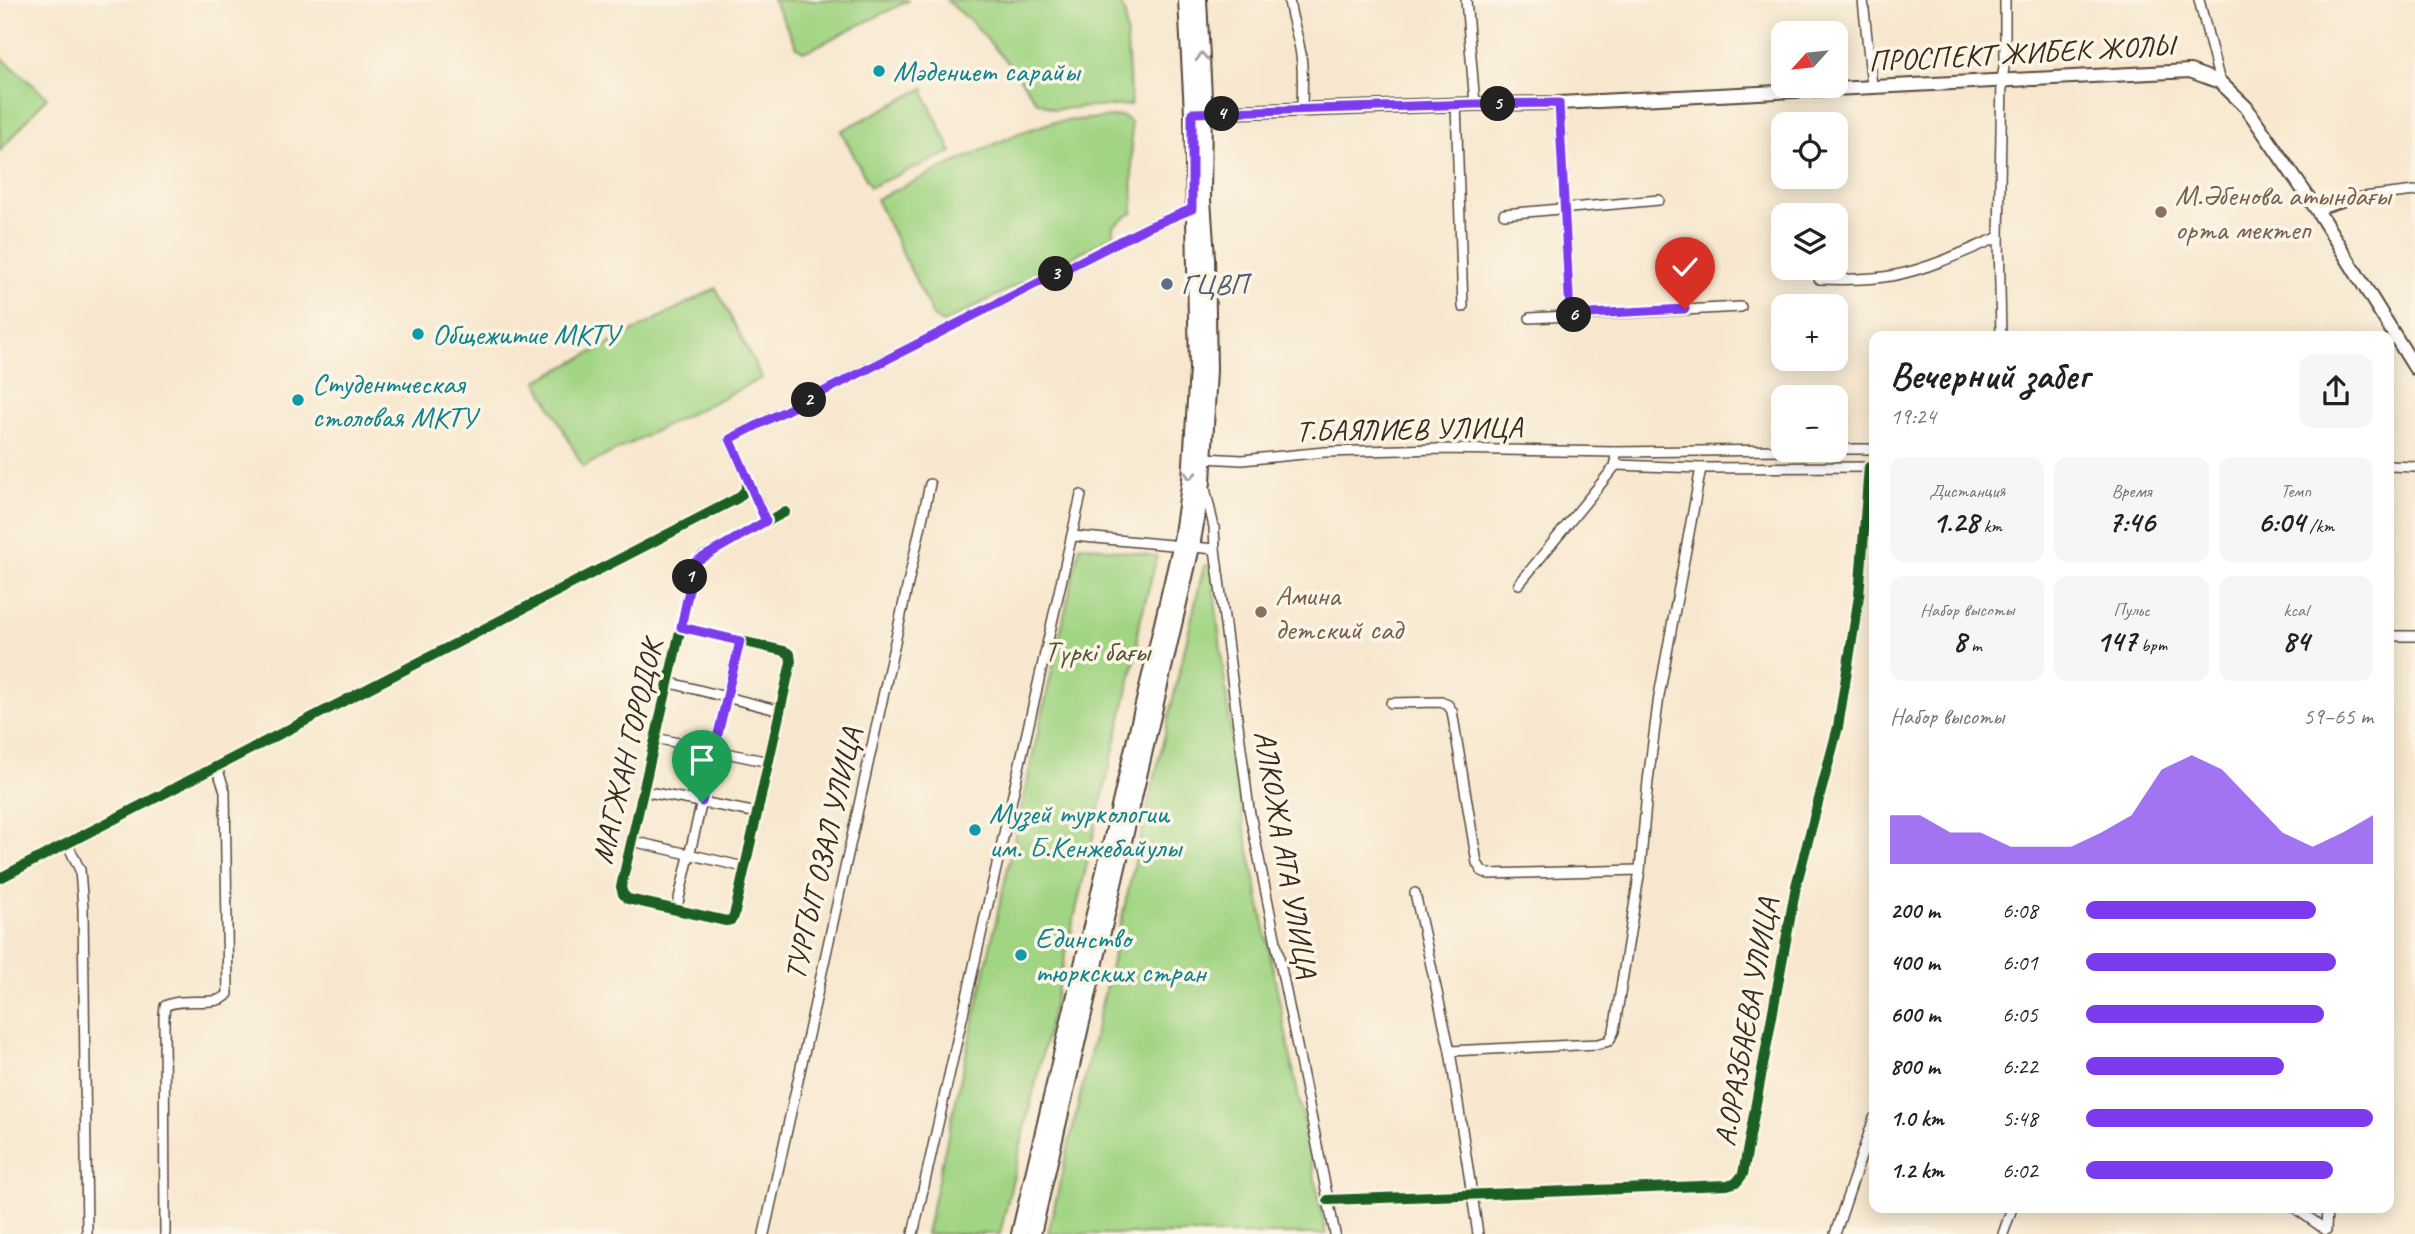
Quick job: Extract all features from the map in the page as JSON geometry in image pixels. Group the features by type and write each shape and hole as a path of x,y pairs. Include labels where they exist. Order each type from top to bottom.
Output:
{"main road":[{"path":"1019,1234 1203,482 1209,370 1207,258 1198,113 1186,0"},
{"path":"1033,1234 1186,547 1196,382 1192,209 1198,113 1199,0"},
{"name":"ПРОСПЕКТ ЖИБЕК ЖОЛЫ","path":"1198,113 1559,103 2190,71 2220,82 2246,107 2317,210 2392,331"},
{"name":"ПРОСПЕКТ ЖИБЕК ЖОЛЫ","path":"2394,334 2415,368"}],"street":[{"path":"1289,0 1303,68 1302,111"},
{"path":"1466,0 1475,104"},
{"path":"1863,0 1872,86"},
{"path":"2001,331 1999,236 2005,0"},
{"path":"2199,0 2220,82"},
{"path":"1559,103 1570,315"},
{"path":"1455,104 1464,307"},
{"path":"2317,210 2355,198 2415,191"},
{"path":"1504,214 1658,200"},
{"path":"766,521 730,439 1146,228 1192,209"},
{"path":"1848,280 1898,275 1944,260 1999,236"},
{"path":"1530,318 1741,307"},
{"name":"Т.БАЯЛИЕВ УЛИЦА","path":"1205,458 1242,460 1325,452 1439,449 1615,452 1771,450"},
{"path":"1848,449 1869,449"},
{"path":"1519,584 1616,465 1615,452"},
{"path":"1616,465 1701,468 1869,467"},
{"path":"2394,466 2415,467"},
{"path":"1450,1051 1598,1044 1609,1041 1614,1031 1640,870 1659,696 1701,468"},
{"path":"0,878 738,498 745,491 748,479"},
{"name":"АЛКОЖА АТА УЛИЦА","path":"1203,482 1214,527 1249,809 1335,1234"},
{"name":"ТУРГЫТ ОЗАЛ УЛИЦА","path":"764,1234 930,484"},
{"path":"913,1234 1082,495"},
{"name":"А.ОРАЗБАЕВА УЛИЦА","path":"1328,1200 1727,1185 1737,1182 1743,1174 1796,886 1838,727 1859,596 1869,497"},
{"name":"МАГЖАН ГОРОДОК","path":"681,627 790,654 791,662 781,711 734,916 726,921 628,899 621,887 695,562 785,512"},
{"path":"1073,536 1215,549"},
{"path":"2394,636 2415,636"},
{"path":"676,911 740,641"},
{"name":"МАГЖАН ГОРОДОК","path":"667,682 781,711"},
{"path":"1391,703 1441,702 1448,705 1452,711 1477,863 1482,871 1489,874 1640,870"},
{"name":"МАГЖАН ГОРОДОК","path":"655,737 769,762"},
{"path":"165,1234 165,1006 185,1000 217,1001 225,999 228,994 225,791 217,768"},
{"name":"МАГЖАН ГОРОДОК","path":"643,791 758,813"},
{"name":"МАГЖАН ГОРОДОК","path":"632,841 744,867"},
{"path":"67,843 80,870 83,908 87,1234"},
{"path":"1415,893 1450,1051 1478,1234"},
{"path":"1835,1234 1869,1133"},
{"path":"2003,1234 2009,1213"},
{"path":"2302,1213 2329,1232"},
{"path":"2327,1213 2329,1232"}],"green space":[{"path":"773,0 910,0 803,51 797,47"},
{"path":"946,0 1118,0 1125,13 1131,105 1053,109 1036,101 1014,70 971,21"},
{"path":"0,56 47,97 0,151"},
{"path":"924,88 926,98 952,152 870,187 841,131"},
{"path":"1123,116 1131,122 1133,212 1113,226 1113,236 943,323 934,318 876,199 1019,133 1053,122"},
{"path":"716,288 762,378 583,467 537,381"},
{"name":"Түркі бағы","path":"1080,545 1157,556 1137,634 1138,646 1000,1234 926,1234"},
{"path":"1211,565 1238,795 1326,1234 1048,1234 1204,566"}],"cycle path":[{"path":"1328,1200 1727,1185 1737,1182 1743,1174 1796,886 1838,727 1859,596 1869,467"},
{"path":"0,878 738,498 745,491 748,479"},
{"path":"681,627 790,654 791,662 734,916 726,921 628,899 621,887 692,568 700,557 785,512"}],"place":[{"name":"Мәдениет сарайы","path":"879,71"},
{"name":"М.Әбенова атындағы орта мектеп","path":"2161,212"},
{"name":"ГЦВП","path":"1167,284"},
{"name":"Общежитие МКТУ","path":"418,334"},
{"name":"Студентческая столовая МКТУ","path":"298,400"},
{"name":"Амина детский сад","path":"1261,612"},
{"name":"Музей туркологии им. Б.Кенжебайулы","path":"975,830"},
{"name":"Единство тюркских стран","path":"1021,955"}],"route":[{"path":"702,802 740,641 681,627 692,568 700,557 766,521 730,439 1146,228 1192,209 1192,113 1559,103 1570,315 1685,309"}]}
